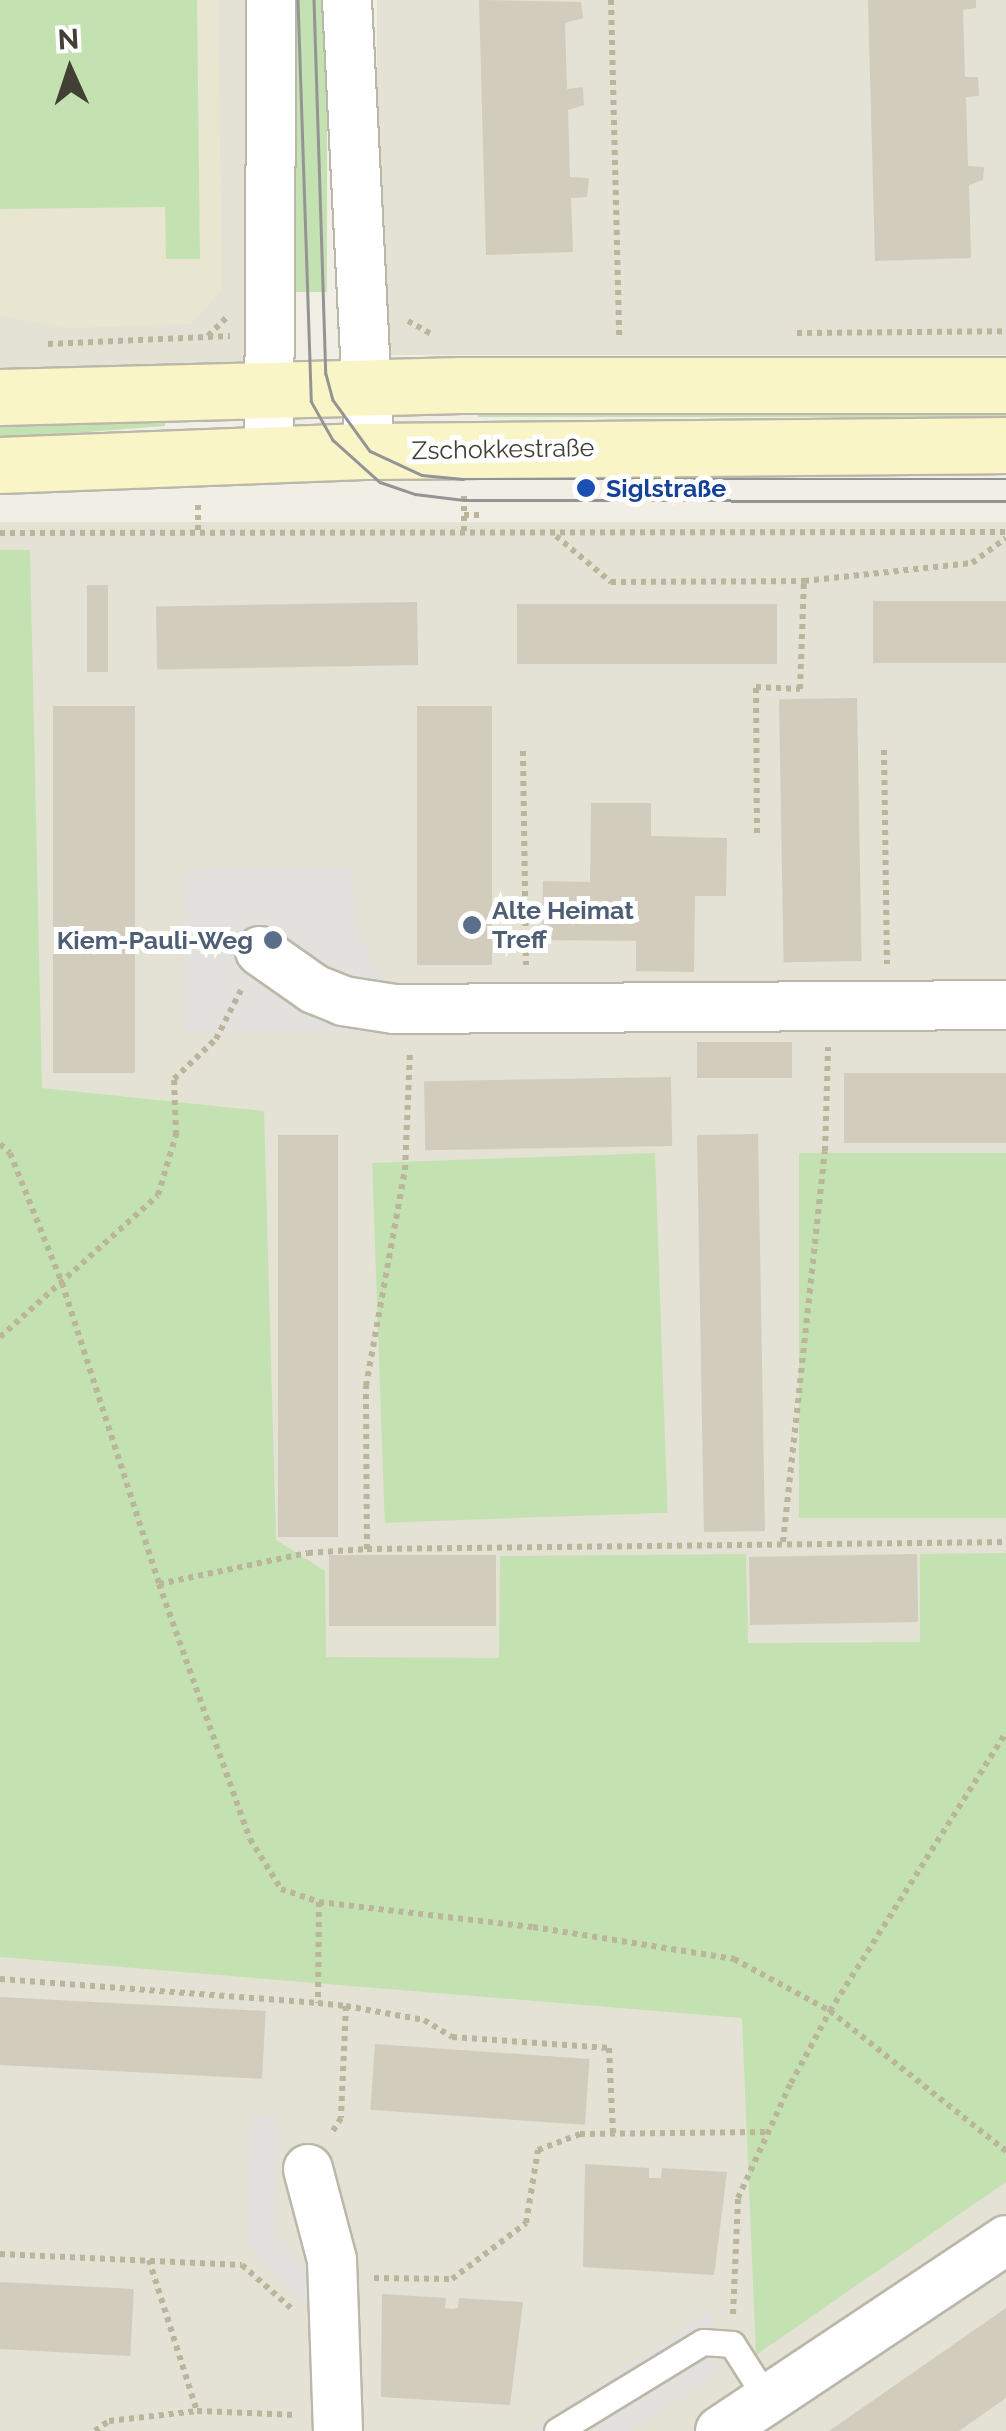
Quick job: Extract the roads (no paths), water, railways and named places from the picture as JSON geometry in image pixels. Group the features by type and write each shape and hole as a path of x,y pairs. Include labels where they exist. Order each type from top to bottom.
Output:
{"main road":[{"path":"0,397 268,388 1006,384"},
{"name":"Zschokkestraße","path":"0,465 370,451 1006,445"}],"street":[{"path":"269,456 271,0"},
{"path":"348,0 370,451"},
{"path":"260,951 314,990 343,1001 412,1009 1006,1005"},
{"path":"308,2169 334,2298 338,2424"},
{"path":"720,2431 1006,2240"}],"lane":[{"path":"558,2431 703,2342 732,2344 767,2399"}],"tram line":[{"path":"298,0 311,401 333,440 380,482 415,494 464,500 1006,501"},
{"path":"314,0 326,374 333,400 370,451 422,475 463,479 1006,479"}],"place":[{"name":"Siglstraße","path":"586,488"},
{"name":"Alte Heimat Treff","path":"472,925"},
{"name":"Kiem-Pauli-Weg","path":"273,940"}]}
